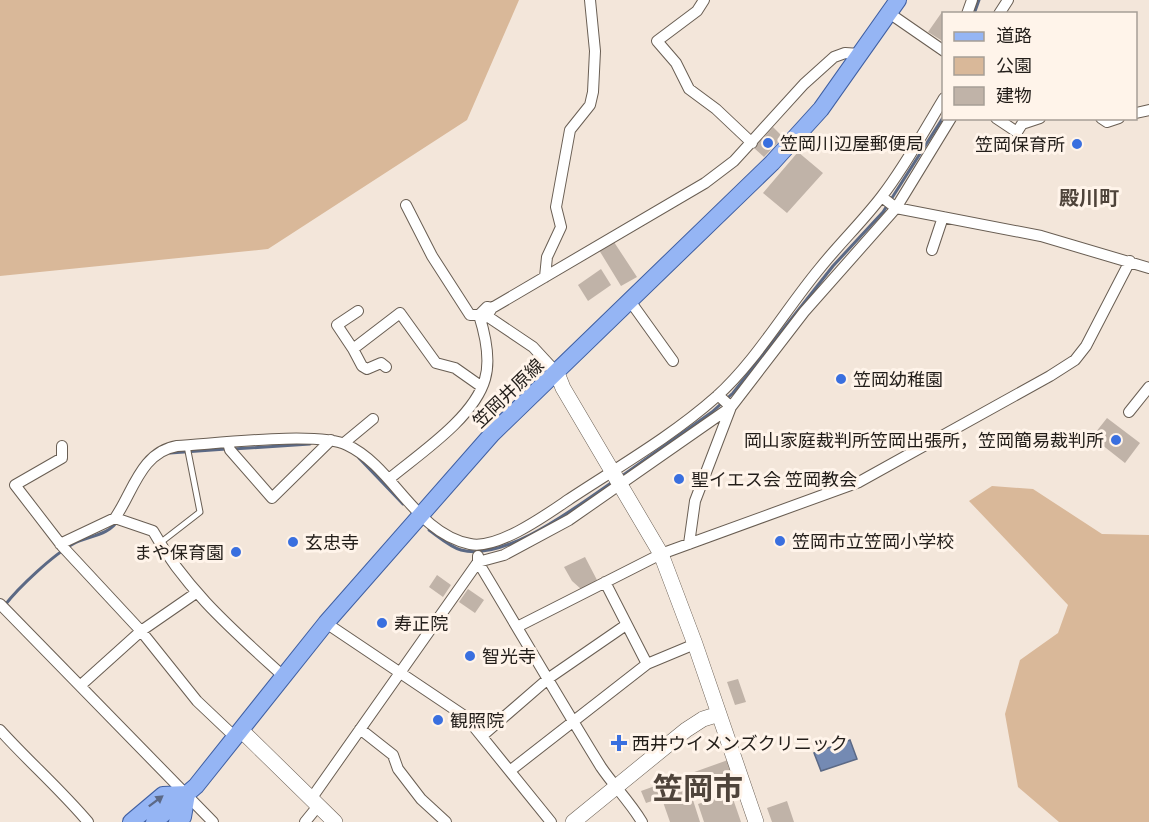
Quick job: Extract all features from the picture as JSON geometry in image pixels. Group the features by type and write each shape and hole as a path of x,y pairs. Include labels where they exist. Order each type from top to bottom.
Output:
{"main road":[{"name":"笠岡井原線","path":"154,822 187,794 326,623 492,434 772,163 821,109 894,6"},
{"path":"130,822 163,795 187,794 183,817 177,822"}],"street":[{"path":"546,277 547,257 561,227 556,207 567,141 570,130 590,105 593,92 595,51 590,0"},
{"path":"704,0 697,11 657,42 676,63 689,89 716,109 752,142"},
{"path":"894,6 942,49"},
{"path":"406,205 454,292 470,315 485,315 705,183 752,142 804,84 834,57 845,53 860,54"},
{"path":"798,308 820,267 889,203 942,102"},
{"path":"64,548 118,519 147,462 163,450 314,438 326,444 344,443 361,453 421,515 489,561 617,478 724,401 765,353 798,308 889,203 950,120"},
{"path":"999,120 1017,132 1022,124 1034,120"},
{"path":"889,203 943,217 1041,236 1149,268"},
{"path":"932,250 943,217"},
{"path":"517,627 661,554 859,482 1075,360 1086,346 1130,261"},
{"path":"630,301 673,361"},
{"path":"358,311 337,325 362,366 367,369 381,363 386,367"},
{"path":"353,349 400,313 436,363 455,368 482,387"},
{"path":"485,315 533,347 557,373 563,388 661,554 720,714 756,822"},
{"path":"388,479 456,422 475,400 482,387 487,367 485,315"},
{"path":"305,822 360,729 478,553 488,545 526,535 564,513 672,440 724,401 765,353"},
{"path":"1129,412 1149,387"},
{"path":"689,544 695,501 724,401"},
{"path":"344,443 373,419"},
{"path":"228,446 272,498 326,444"},
{"path":"62,446 62,458 15,484 64,548 141,632 197,701 238,734 334,822"},
{"path":"118,519 153,531 195,593 282,675"},
{"path":"478,553 517,627 549,678 572,721 616,786 627,796 642,822"},
{"path":"605,582 647,664"},
{"path":"81,685 141,632 195,593"},
{"path":"4,608 213,822"},
{"path":"326,623 466,717 551,822"},
{"path":"482,736 549,678 626,625"},
{"path":"511,770 647,664 695,644"},
{"path":"573,822 686,730 703,719 720,714"},
{"path":"360,729 393,755 398,769 421,799 446,822"},
{"path":"0,730 40,774 57,785 88,822"}],"lane":[{"path":"160,543 200,512 187,448"}],"green space":[{"path":"0,0 519,0 467,120 268,249 0,276"},
{"path":"992,486 1033,489 1102,534 1149,535 1149,822 1059,822 1018,787 1005,714 1020,660 1058,633 1068,605 969,501"}],"water":[{"path":"850,740 857,759 821,771 814,753"}],"building":[{"path":"942,12 942,41 928,32"},
{"path":"773,127 783,137 764,157 754,148"},
{"path":"798,152 823,173 787,213 763,193"},
{"path":"614,242 637,277 621,286 599,250"},
{"path":"601,269 611,285 588,301 578,285"},
{"name":"岡山家庭裁判所笠岡出張所，笠岡簡易裁判所","path":"1107,418 1140,443 1125,463 1092,437"},
{"path":"585,557 597,580 581,589 572,581 564,567"},
{"path":"437,575 451,585 443,597 429,587"},
{"path":"468,589 484,600 475,613 459,602"},
{"path":"738,679 746,702 735,705 727,682"},
{"path":"728,760 735,782 692,797 700,822 670,822 663,802 657,804 655,800 646,803 641,791"},
{"path":"731,793 741,822 704,822 698,804"},
{"path":"787,801 794,822 772,822 767,808"}],"waterway":[{"path":"975,12 979,0"},
{"path":"622,476 712,412 733,393 833,266 883,212 942,119"},
{"path":"233,449 310,444"},
{"path":"170,453 226,449"},
{"path":"359,458 403,504"},
{"path":"429,530 457,549 479,552 499,548 561,517 614,481"},
{"path":"5,605 46,563 73,544 109,529 118,520"}],"place":[{"name":"笠岡川辺屋郵便局","path":"768,143"},
{"name":"笠岡保育所","path":"1077,144"},
{"name":"笠岡幼稚園","path":"841,379"},
{"name":"岡山家庭裁判所笠岡出張所，笠岡簡易裁判所","path":"1116,440"},
{"name":"聖イエス会 笠岡教会","path":"679,479"},
{"name":"笠岡市立笠岡小学校","path":"780,541"},
{"name":"玄忠寺","path":"293,542"},
{"name":"まや保育園","path":"236,552"},
{"name":"寿正院","path":"382,623"},
{"name":"智光寺","path":"470,656"},
{"name":"観照院","path":"438,720"},
{"name":"西井ウイメンズクリニック","path":"619,743"}],"district":[{"name":"殿川町","path":"1089,198"},
{"name":"笠岡市","path":"698,788"}]}
